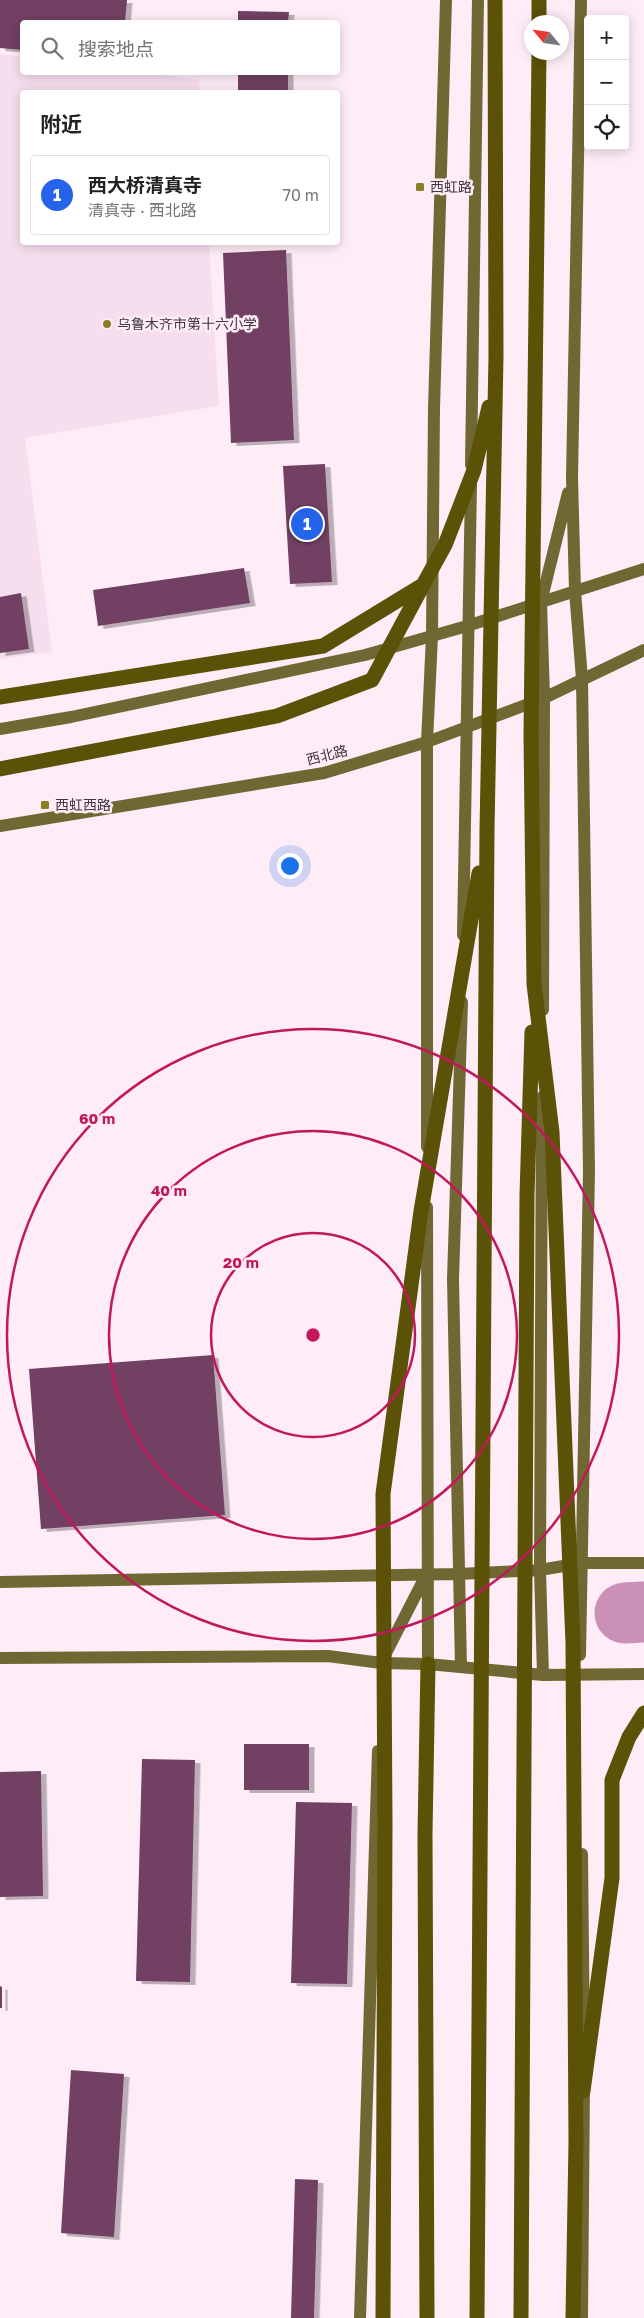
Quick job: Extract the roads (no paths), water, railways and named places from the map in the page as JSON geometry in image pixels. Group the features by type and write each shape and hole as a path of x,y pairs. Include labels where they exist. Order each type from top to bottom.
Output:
{"highway":[{"path":"477,2318 487,830 496,356 495,0"},
{"path":"539,0 539,15"},
{"path":"520,2318 527,1195 534,984 531,735 538,60"},
{"path":"0,769 277,716 372,680 445,545 474,470 491,400 496,356"},
{"path":"0,697 323,646 423,585"},
{"path":"383,2318 386,1823 384,1494 422,1211 487,830"},
{"path":"534,984 552,1132 574,1643 576,2142 574,2318"},
{"path":"427,2318 425,1834 428,1664"},
{"path":"576,2142 612,1878 612,1780 628,1737 644,1713"}],"main road":[{"path":"428,1664 426,1575 427,742 432,636 434,409 446,0"},
{"path":"461,1667 453,1280 461,1042 478,0"},
{"path":"581,0 572,477 575,591 582,679 589,1171 580,1675 585,2142 582,2318"},
{"path":"543,1674 540,1570 544,698 541,602 572,477"},
{"path":"0,729 80,715 365,656 467,626 644,569"},
{"name":"西北路","path":"0,826 324,773 427,742 544,698 644,650"},
{"path":"0,1582 426,1575 540,1570 581,1563 644,1563"},
{"path":"360,2318 381,1663 426,1575"},
{"path":"0,1658 328,1656 381,1663 428,1664 543,1674 644,1674"}],"waterway":[{"path":"625,1613 644,1612"}],"place":[{"name":"西虹路","path":"420,187"},
{"name":"乌鲁木齐市第十六小学","path":"107,324"},
{"name":"西大桥清真寺","path":"307,524"},
{"name":"西虹西路","path":"45,805"}]}
